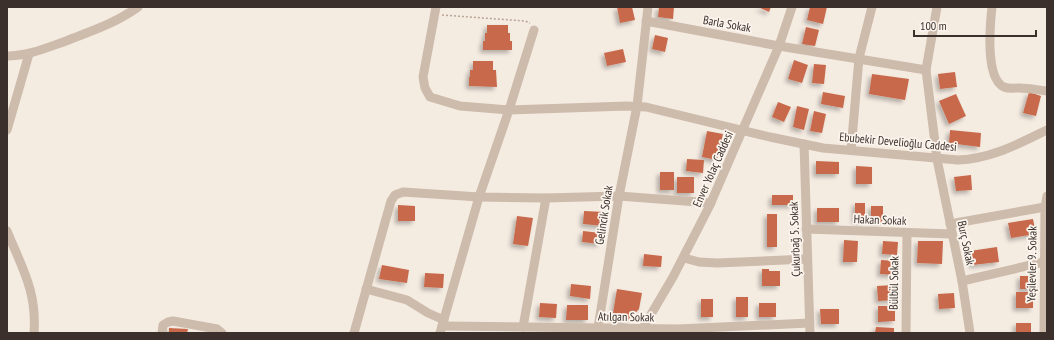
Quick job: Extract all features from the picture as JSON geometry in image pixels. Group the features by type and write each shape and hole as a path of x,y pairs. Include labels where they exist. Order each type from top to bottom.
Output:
{"street":[{"path":"7,56 29,54 105,26 123,18 138,7"},
{"name":"Gelincik Sokak","path":"598,328 619,196 637,106 648,7"},
{"name":"Enver Yolaç Caddesi","path":"641,331 684,258 711,203 779,46 792,7"},
{"path":"851,150 859,58 872,7"},
{"name":"Burç Sokak","path":"938,7 926,70 937,159 962,281 970,333"},
{"path":"992,7 990,32 991,55 996,80 1001,85 1009,88 1047,91"},
{"name":"Ebubekir Develioğlu Caddesi","path":"435,11 423,77 425,88 430,97 460,106 509,110 637,106 655,108 743,131 804,144 937,159 967,160 987,157 1008,149 1047,130"},
{"name":"Barla Sokak","path":"646,21 779,46 926,70"},
{"path":"366,289 407,300 428,313 442,326 479,197 509,110 534,30"},
{"path":"7,130 29,54"},
{"name":"Çukurbağ 5. Sokak","path":"804,144 810,333"},
{"path":"354,333 391,201 395,195 403,192 479,197 546,198 619,196 711,203"},
{"name":"Yeşilevler 9. Sokak","path":"1044,333 1046,297 1044,262 1046,240 1045,207 1047,196"},
{"path":"523,327 546,198"},
{"path":"950,224 1045,207"},
{"name":"Hakan Sokak","path":"806,229 952,234"},
{"path":"7,231 20,259 31,291 35,313 34,333"},
{"name":"Bülbül Sokak","path":"906,333 907,233"},
{"path":"684,258 699,262 718,263 807,259"},
{"path":"962,281 1044,262"},
{"path":"162,333 163,325 170,321 217,329 222,333"},
{"name":"Atılgan Sokak","path":"442,326 598,328 641,331 678,331 809,323"}],"path":[{"path":"435,11 525,21 530,23 534,30"}],"building":[{"path":"617,7 632,7 635,20 620,23"},
{"path":"659,7 674,7 673,19 658,17"},
{"path":"758,7 771,7 769,12"},
{"path":"810,7 827,7 823,24 807,20"},
{"path":"487,25 508,25 510,41 512,41 512,50 483,50 483,41 485,41 485,33 487,33"},
{"path":"806,27 819,30 815,46 802,44"},
{"path":"655,35 668,38 665,52 652,49"},
{"path":"623,49 626,62 607,66 604,53"},
{"path":"794,60 808,65 802,83 788,79"},
{"path":"473,61 493,61 493,70 496,70 497,87 469,86 470,70 473,70"},
{"path":"814,64 826,65 824,84 812,83"},
{"path":"955,72 957,87 940,89 938,74"},
{"path":"872,74 909,79 905,100 869,94"},
{"path":"823,92 845,96 843,108 821,104"},
{"path":"1029,92 1041,96 1036,116 1023,113"},
{"path":"956,94 966,116 949,124 939,101"},
{"path":"778,102 791,107 784,122 772,117"},
{"path":"797,106 809,109 804,130 793,127"},
{"path":"814,111 826,114 822,133 810,131"},
{"path":"950,130 981,133 980,147 949,143"},
{"path":"707,131 723,134 717,160 702,157"},
{"path":"687,159 704,160 703,173 686,171"},
{"path":"816,161 839,162 839,174 816,174"},
{"path":"856,166 872,167 872,184 856,184"},
{"path":"660,172 674,172 674,190 660,190"},
{"path":"971,175 972,190 956,191 954,177"},
{"path":"677,177 694,177 694,193 677,193"},
{"path":"772,195 793,195 793,205 772,205"},
{"path":"855,203 865,203 865,221 855,221"},
{"path":"398,205 415,206 415,221 398,221"},
{"path":"871,206 883,206 883,222 871,222"},
{"path":"817,208 839,208 839,222 817,222"},
{"path":"584,211 605,212 604,226 583,224"},
{"path":"767,214 777,214 777,247 767,247"},
{"path":"517,216 533,218 528,246 513,244"},
{"path":"1033,219 1036,234 1011,238 1008,223"},
{"path":"583,231 601,233 600,244 582,242"},
{"path":"844,240 858,241 857,262 843,262"},
{"path":"883,241 898,242 897,255 882,254"},
{"path":"918,241 943,241 942,264 917,263"},
{"path":"997,247 999,262 972,265 970,251"},
{"path":"644,254 662,256 661,267 643,266"},
{"path":"881,260 896,261 895,275 880,274"},
{"path":"382,265 409,270 407,283 379,279"},
{"path":"762,269 769,269 769,271 780,271 780,286 762,286"},
{"path":"425,273 444,274 443,288 424,287"},
{"path":"1020,276 1036,276 1036,289 1020,289"},
{"path":"571,284 591,286 590,299 570,296"},
{"path":"894,285 894,300 878,301 877,286"},
{"path":"617,289 642,293 639,309 627,322 612,319"},
{"path":"1016,292 1033,292 1033,308 1016,308"},
{"path":"954,293 955,308 939,309 938,294"},
{"path":"736,297 748,297 748,317 736,317"},
{"path":"701,299 713,299 713,317 701,317"},
{"path":"540,303 557,304 556,318 539,317"},
{"path":"759,303 776,303 776,317 759,317"},
{"path":"567,305 588,305 588,320 566,320"},
{"path":"878,306 895,306 895,321 878,322"},
{"path":"820,309 839,309 839,324 821,324"},
{"path":"1016,323 1031,323 1031,333 1016,333"},
{"path":"876,327 894,328 894,333 875,333"},
{"path":"169,328 188,329 187,333 169,333"}]}
